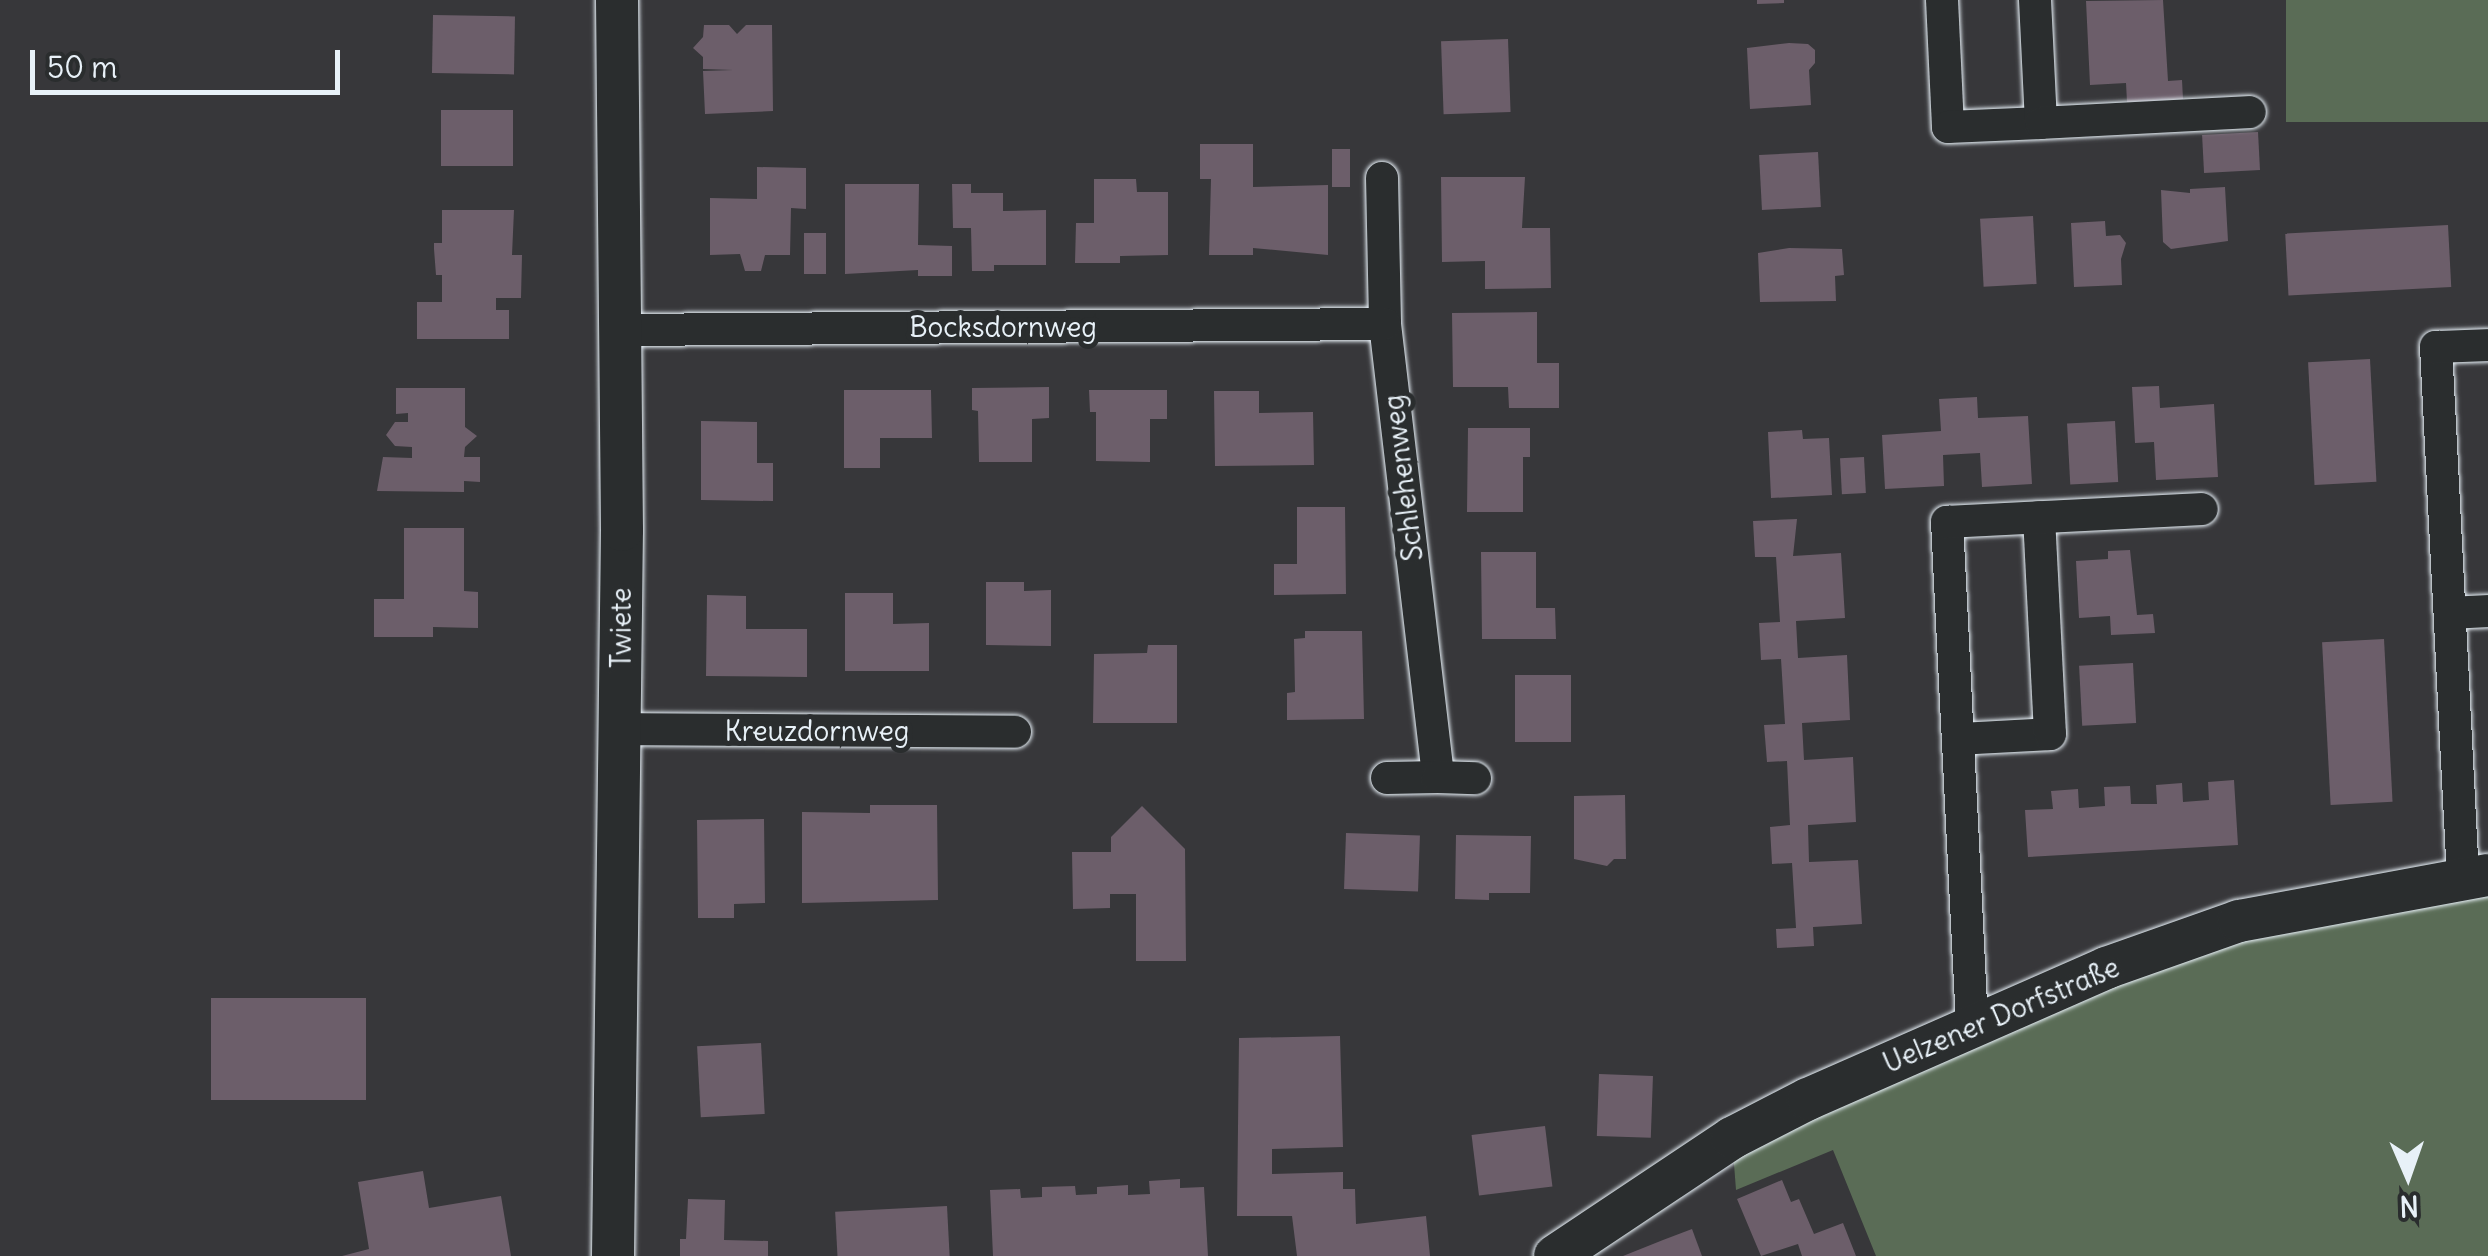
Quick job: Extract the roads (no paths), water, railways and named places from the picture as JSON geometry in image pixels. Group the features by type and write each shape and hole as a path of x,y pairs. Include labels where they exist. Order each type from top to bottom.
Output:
{"street":[{"name":"Twiete","path":"613,1256 622,330 617,0"},
{"path":"1942,0 1948,127 2250,112"},
{"path":"2035,0 2040,122"},
{"name":"Schlehenweg","path":"1382,178 1385,324 1438,778"},
{"name":"Bocksdornweg","path":"622,330 1385,324"},
{"path":"2475,876 2450,613 2436,348 2488,345"},
{"path":"1972,1024 1947,522 2202,509"},
{"path":"1958,738 2050,734 2039,517"},
{"path":"2450,613 2488,611"},
{"name":"Kreuzdornweg","path":"620,729 1015,732"},
{"path":"1387,778 1475,778"},
{"name":"Uelzener Dorfstraße","path":"1555,1256 1732,1138 1972,1024 2106,968 2239,921 2475,876"}]}
